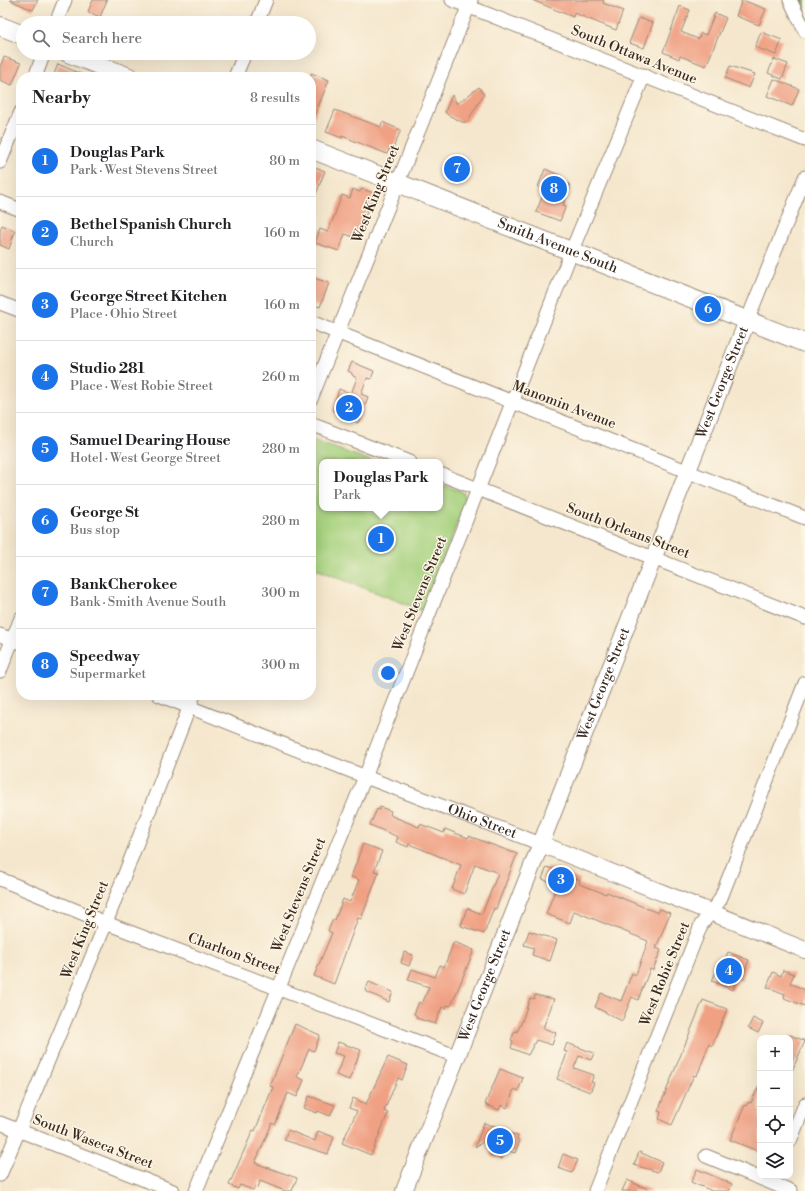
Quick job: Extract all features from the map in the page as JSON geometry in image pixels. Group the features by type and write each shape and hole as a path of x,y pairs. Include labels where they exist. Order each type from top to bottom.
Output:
{"main road":[{"path":"0,26 16,32"},
{"path":"86,60 116,72"},
{"name":"Smith Avenue South","path":"316,151 572,250 805,343"}],"street":[{"path":"59,16 65,0"},
{"path":"260,16 266,0"},
{"name":"South Ottawa Avenue","path":"452,0 469,3 805,140"},
{"path":"790,0 805,31"},
{"name":"West King Street","path":"316,386 469,3"},
{"path":"37,72 41,60"},
{"path":"237,72 242,60"},
{"name":"West Stevens Street","path":"196,1191 280,988 479,489 572,250 644,75"},
{"path":"0,162 16,124"},
{"name":"West George Street","path":"404,1191 805,177"},
{"path":"0,202 16,208"},
{"path":"0,303 16,309"},
{"name":"Manomin Avenue","path":"316,324 512,403 690,471 805,518"},
{"path":"316,426 400,459"},
{"name":"South Orleans Street","path":"443,475 805,618"},
{"path":"0,635 16,641"},
{"path":"0,671 16,643"},
{"name":"West Robie Street","path":"596,1191 701,925 720,900 805,683"},
{"name":"West King Street","path":"0,1175 106,923 192,701"},
{"name":"Ohio Street","path":"192,701 365,776 541,844 805,950"},
{"name":"Charlton Street","path":"0,879 106,923 458,1057"},
{"path":"793,1134 805,1104"},
{"name":"South Waseca Street","path":"0,1123 174,1191"},
{"path":"706,1156 791,1191"}],"green space":[{"path":"793,0 805,0 805,27"},
{"path":"316,442 366,459 319,459 319,511 443,511 443,485 463,492 466,500 423,611 316,569"}],"building":[{"path":"10,0 38,0 33,10"},
{"path":"93,0 107,0 100,16 88,12"},
{"path":"532,0 604,0 603,3 623,11 616,30 574,13 573,17"},
{"path":"742,0 766,9 759,25 736,16"},
{"path":"680,6 690,10 681,32 698,39 701,33 706,35 715,13 726,18 706,66 680,56 679,59 663,52"},
{"path":"639,18 653,23 644,48 629,43"},
{"path":"761,32 782,40 776,55 755,47"},
{"path":"4,57 21,63 16,72 12,85 0,80 0,67"},
{"path":"774,59 788,64 782,79 768,73"},
{"path":"58,64 76,72 55,72"},
{"path":"730,66 755,74 749,88 725,78"},
{"path":"316,75 329,80 316,112"},
{"path":"774,79 799,89 792,106 767,96"},
{"path":"479,87 484,94 467,122 462,122 445,112 452,95 457,104"},
{"path":"335,110 381,127 382,122 401,130 392,150 389,149 387,154 342,136 342,138 326,132"},
{"path":"316,168 325,171 316,194"},
{"path":"545,169 561,176 559,180 569,184 570,188 563,205 566,206 560,221 536,212 545,190 538,187"},
{"path":"353,189 360,192 362,189 374,193 357,238 345,234 339,251 316,243 320,229 328,232 342,195 350,198"},
{"path":"2,225 15,231 9,249 0,245 0,231"},
{"path":"316,279 329,283 320,307 316,306"},
{"path":"352,362 374,371 371,379 367,378 361,394 368,397 358,423 333,411 339,389 351,394 357,378 348,371"},
{"path":"380,807 391,811 390,814 392,816 419,827 420,824 444,833 445,829 468,838 469,836 517,854 496,909 494,908 484,934 461,926 467,908 482,914 498,873 475,864 464,894 452,889 461,865 409,844 408,847 396,842 398,837 370,825 377,809 379,810"},
{"path":"363,844 382,851 374,871 379,872 361,919 358,918 334,984 314,976 332,933 328,931 333,919 335,920 343,899 350,902 359,880 351,877"},
{"path":"547,867 580,880 579,884 606,894 607,892 658,913 660,909 670,913 656,948 661,950 653,970 650,969 638,1000 632,997 622,1021 595,1007 601,993 621,1001 632,973 636,975 648,941 574,911 570,923 546,914 557,885 542,879"},
{"path":"529,931 557,940 550,961 532,955 534,948 524,945"},
{"path":"454,942 474,950 451,1006 447,1005 446,1009 442,1007 435,1024 416,1018 417,1016 414,1014 419,1002 422,1004 429,987 408,980 412,969 435,977 440,965 444,967"},
{"path":"404,952 413,955 409,966 401,963"},
{"path":"728,952 749,960 741,980 737,978 733,990 712,981 718,967 721,969"},
{"path":"783,970 794,974 790,983 805,990 805,1006 784,998 785,994 767,987 773,972 781,976"},
{"path":"369,982 393,992 389,1002 365,991"},
{"path":"535,995 554,999 543,1028 556,1033 552,1045 536,1040 528,1055 511,1048 513,1041 511,1040 515,1031 517,1032 521,1024 530,998 534,999"},
{"path":"703,1000 727,1009 712,1046 709,1044 699,1071 696,1076 694,1075 672,1125 659,1119 661,1112 658,1111"},
{"path":"753,1018 763,1023 758,1033 748,1028"},
{"path":"295,1024 320,1035 314,1051 309,1049 297,1077 304,1080 297,1097 288,1093 275,1125 272,1123 255,1163 297,1178 292,1191 285,1191 260,1181 258,1188 255,1187 253,1190 240,1185 238,1189 229,1185 253,1130 255,1131 273,1087 270,1086"},
{"path":"793,1036 805,1041 793,1068"},
{"path":"338,1042 361,1050 349,1080 336,1075 344,1056 334,1053"},
{"path":"567,1043 594,1053 591,1060 579,1056 574,1068 594,1075 591,1082 594,1083 590,1092 557,1079 567,1052 564,1051"},
{"path":"388,1057 408,1065 402,1080 398,1078 384,1111 388,1113 371,1155 342,1143 357,1111 349,1108 353,1098 366,1104"},
{"path":"500,1069 523,1078 518,1091 514,1089 507,1108 501,1105 499,1110 485,1104"},
{"path":"757,1090 757,1151 730,1140 745,1105 747,1106 748,1102 751,1103"},
{"path":"309,1096 335,1105 330,1116 318,1111 317,1113 304,1108"},
{"path":"484,1123 508,1130 507,1132 518,1136 517,1139 520,1141 515,1153 506,1150 502,1159 490,1155 492,1150 488,1148 487,1140 475,1147"},
{"path":"288,1130 315,1141 318,1131 334,1137 328,1154 284,1140"},
{"path":"639,1152 662,1162 658,1172 634,1165"},
{"path":"563,1154 578,1160 572,1173 558,1168"},
{"path":"697,1169 732,1184 729,1191 712,1191 691,1182"},
{"path":"627,1180 652,1191 622,1191"}],"place":[{"name":"BankCherokee","path":"457,169"},
{"name":"Speedway","path":"554,189"},
{"name":"George St","path":"708,309"},
{"name":"Bethel Spanish Church","path":"349,408"},
{"name":"Douglas Park","path":"381,539"},
{"name":"George Street Kitchen","path":"561,880"},
{"name":"Studio 281","path":"729,971"},
{"name":"Samuel Dearing House","path":"500,1141"}]}
